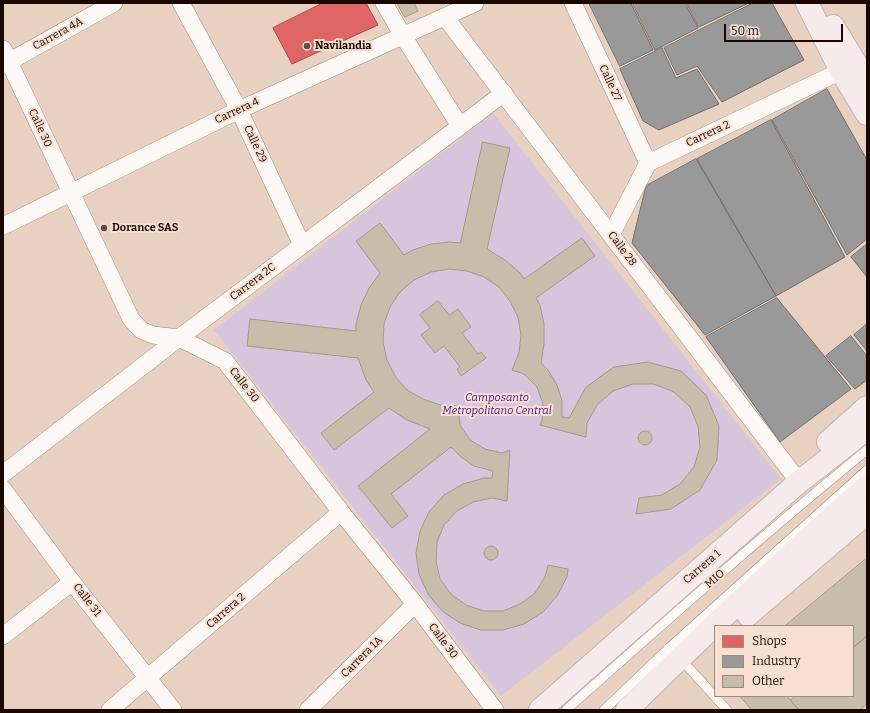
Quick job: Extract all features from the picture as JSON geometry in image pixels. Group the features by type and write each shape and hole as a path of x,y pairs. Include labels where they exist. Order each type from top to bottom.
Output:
{"main road":[{"path":"806,3 859,73"},
{"path":"819,3 859,73 867,114"},
{"path":"799,482 827,443 867,407"},
{"name":"Carrera 1","path":"540,710 799,482 867,429"},
{"path":"716,625 818,529 867,486"},
{"path":"737,625 867,513"},
{"path":"628,710 714,626"},
{"path":"628,710 689,668 714,646"}],"street":[{"name":"Carrera 4A","path":"5,58 114,3"},
{"name":"Calle 29","path":"181,3 239,110 302,245"},
{"path":"384,3 460,126"},
{"name":"Carrera 4","path":"3,226 239,110 475,3"},
{"name":"Calle 27","path":"573,3 648,163"},
{"name":"Calle 28","path":"445,17 799,482"},
{"name":"Calle 30","path":"5,58 131,319 141,330 152,335 179,338 225,361 341,512 415,604 495,710"},
{"name":"Carrera 2","path":"648,163 859,73"},
{"name":"Carrera 2C","path":"3,474 179,338 504,93"},
{"path":"611,235 648,163"},
{"name":"Calle 31","path":"3,488 72,582 173,710"},
{"name":"Carrera 2","path":"110,710 341,512"},
{"path":"3,636 72,582"},
{"name":"Carrera 1A","path":"308,710 415,604"}],"lane":[{"name":"MIO","path":"566,710 726,569 867,450"},
{"name":"MIO","path":"604,710 669,648 867,470"},
{"path":"689,668 714,696"},
{"path":"715,697 727,710"}],"green space":[{"name":"Camposanto Metropolitano Central","path":"493,113 781,479 501,696 214,330"}],"building: Shops":[{"name":"Navilandia","path":"323,3 366,3 378,25 292,64 273,28"}],"building: Industry":[{"path":"589,3 631,3 653,50 620,66"},
{"path":"633,3 685,3 698,28 655,50"},
{"path":"687,3 749,3 699,27"},
{"path":"753,3 772,3 804,60 722,102 697,66 677,75 664,48"},
{"path":"662,48 676,78 697,69 719,104 659,130 643,121 620,69"},
{"path":"827,89 867,160 867,239 847,255 772,120"},
{"path":"771,120 845,257 776,296 697,159"},
{"path":"696,159 776,296 705,335 632,243 646,186"},
{"path":"867,244 867,277 851,257"},
{"path":"777,298 851,389 780,442 706,337"},
{"path":"867,324 867,351 854,335"},
{"path":"851,336 867,356 867,380 855,389 826,356"}],"building: Other":[{"path":"397,3 414,3 418,11 405,17"},
{"path":"483,142 510,148 487,249 505,260 520,273 524,279 582,238 595,256 536,298 540,305 544,324 544,344 541,363 548,370 557,385 562,401 562,417 569,418 586,387 614,367 648,362 681,371 706,395 719,426 717,460 700,490 671,509 636,514 639,498 662,495 680,484 694,467 700,447 698,426 690,407 674,392 654,384 633,384 613,391 597,405 587,423 586,437 540,425 542,421 543,404 537,387 524,374 512,370 519,353 521,335 518,317 510,301 499,287 484,277 467,271 449,269 431,272 414,280 400,292 390,307 384,324 383,342 387,360 395,376 407,390 423,399 440,405 458,406 460,425 470,440 485,449 502,453 510,450 507,501 492,498 473,502 457,511 444,525 437,542 436,561 440,579 451,594 466,605 484,611 503,611 520,604 535,593 545,577 548,565 568,569 567,577 557,596 543,612 524,624 503,630 481,630 460,623 442,611 428,594 419,574 416,553 420,531 429,512 444,495 463,484 484,478 492,478 493,471 474,466 460,456 451,447 391,494 408,516 392,528 358,486 430,429 407,420 389,408 334,450 321,433 374,392 366,380 358,358 247,346 250,319 356,331 356,324 361,305 369,288 380,273 356,241 380,223 404,255 413,250 431,244 450,242 460,243"},
{"path":"438,301 449,315 458,309 471,327 462,333 478,354 481,352 486,358 461,376 457,369 460,367 444,346 435,353 421,335 430,328 420,315"},
{"path":"645,431 650,433 652,438 650,443 645,445 640,443 638,438 640,433"},
{"path":"491,546 496,548 498,553 496,558 491,560 486,558 484,553 486,548"},
{"path":"867,558 867,636 854,647 854,625 786,625"},
{"path":"867,636 867,704 860,710 799,710 790,700 794,697 854,697 854,647"},
{"path":"741,697 788,697 799,710 752,710"}],"place":[{"name":"Navilandia","path":"307,46"},
{"name":"Dorance SAS","path":"104,228"}]}
